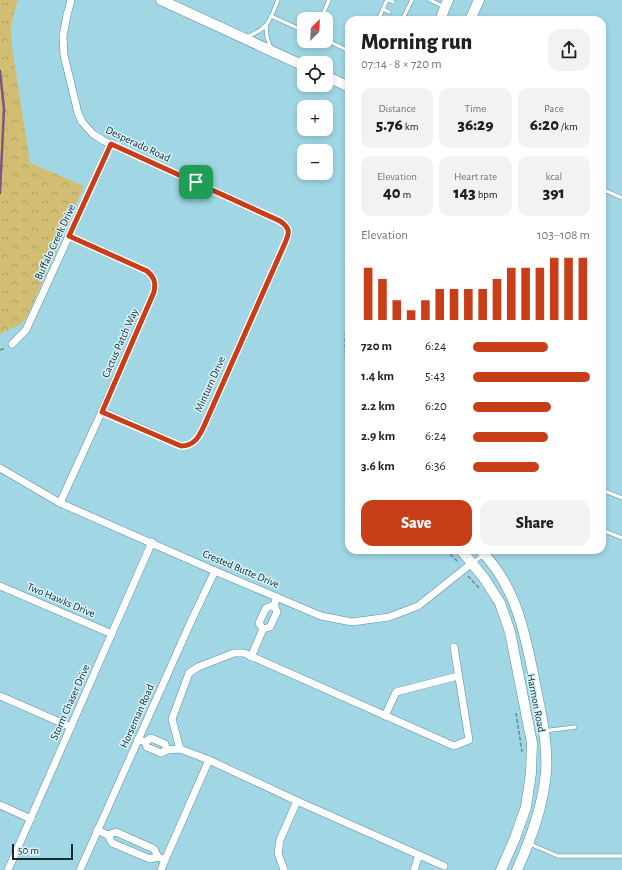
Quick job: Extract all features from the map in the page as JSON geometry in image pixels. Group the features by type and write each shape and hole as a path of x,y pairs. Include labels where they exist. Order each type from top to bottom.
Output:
{"street":[{"name":"Desperado Road","path":"71,0 63,36 64,56 78,113 86,128 93,134 111,144 280,221 286,225 288,230 288,236 285,243"},
{"path":"161,0 297,62"},
{"path":"472,16 479,0"},
{"path":"442,16 447,4"},
{"path":"333,79 345,85"},
{"name":"Buffalo Creek Drive","path":"12,344 26,330 111,144"},
{"name":"Cactus Patch Way","path":"60,503 102,412 154,292 156,284 153,276 147,271 69,236"},
{"name":"Minturn Drive","path":"102,412 181,446 187,446 194,442 204,426 285,243"},
{"name":"Crested Butte Drive","path":"0,468 60,503 321,616 352,622 389,617 418,606 472,563"},
{"name":"Storm Chaser Drive","path":"8,870 152,542"},
{"name":"Harmon Road","path":"464,554 484,578 500,604 510,632 532,743 531,773 526,806 515,838 501,870"},
{"name":"Harmon Road","path":"486,554 500,575 515,604 527,641 544,731 546,770 542,802 529,843 517,870"},
{"name":"Horseman Road","path":"80,870 215,571"},
{"name":"Two Hawks Drive","path":"0,586 112,634"},
{"path":"263,629 270,627 277,612 274,605 277,597"},
{"path":"251,657 263,629 260,623 266,608 274,605"},
{"path":"180,749 172,719 189,673 198,667 234,653 244,653 454,746 469,740 454,647"},
{"path":"385,716 396,692 458,676"},
{"path":"0,696 71,727"},
{"path":"138,739 145,742 147,747 161,753 167,750 180,749 209,760 444,866"},
{"path":"161,870 209,760"},
{"path":"284,870 278,853 280,840 297,801"},
{"path":"0,805 31,819"},
{"path":"97,830 108,835 112,843 150,859 158,857 165,860"},
{"path":"108,835 116,832 154,849 158,857"},
{"path":"414,870 419,855"}],"lane":[{"path":"245,38 258,32 266,26 278,0"},
{"path":"324,12 329,0"},
{"path":"381,16 388,0 393,2"},
{"path":"404,16 412,0"},
{"path":"430,0 447,4"},
{"path":"402,6 408,9"},
{"path":"383,9 389,12"},
{"path":"271,16 297,28"},
{"path":"266,26 267,37 272,50"},
{"path":"333,43 345,49"},
{"path":"606,191 622,198"},
{"path":"606,492 622,498"},
{"path":"606,532 622,538"},
{"path":"472,563 483,554"},
{"path":"544,731 575,727"},
{"path":"529,843 558,856 622,856"}],"path":[{"path":"450,554 482,591"},
{"path":"515,706 523,758"}],"green space":[{"path":"0,0 18,0 11,25 12,47 30,163 84,186 27,317 21,324 5,331 0,335"}],"waterway":[{"path":"0,71 4,109 0,193"}],"route":[{"path":"111,144 196,182 280,221 286,225 288,236 199,436 194,442 187,446 181,446 102,412 154,292 156,284 153,276 138,266 69,236 111,144"}]}
